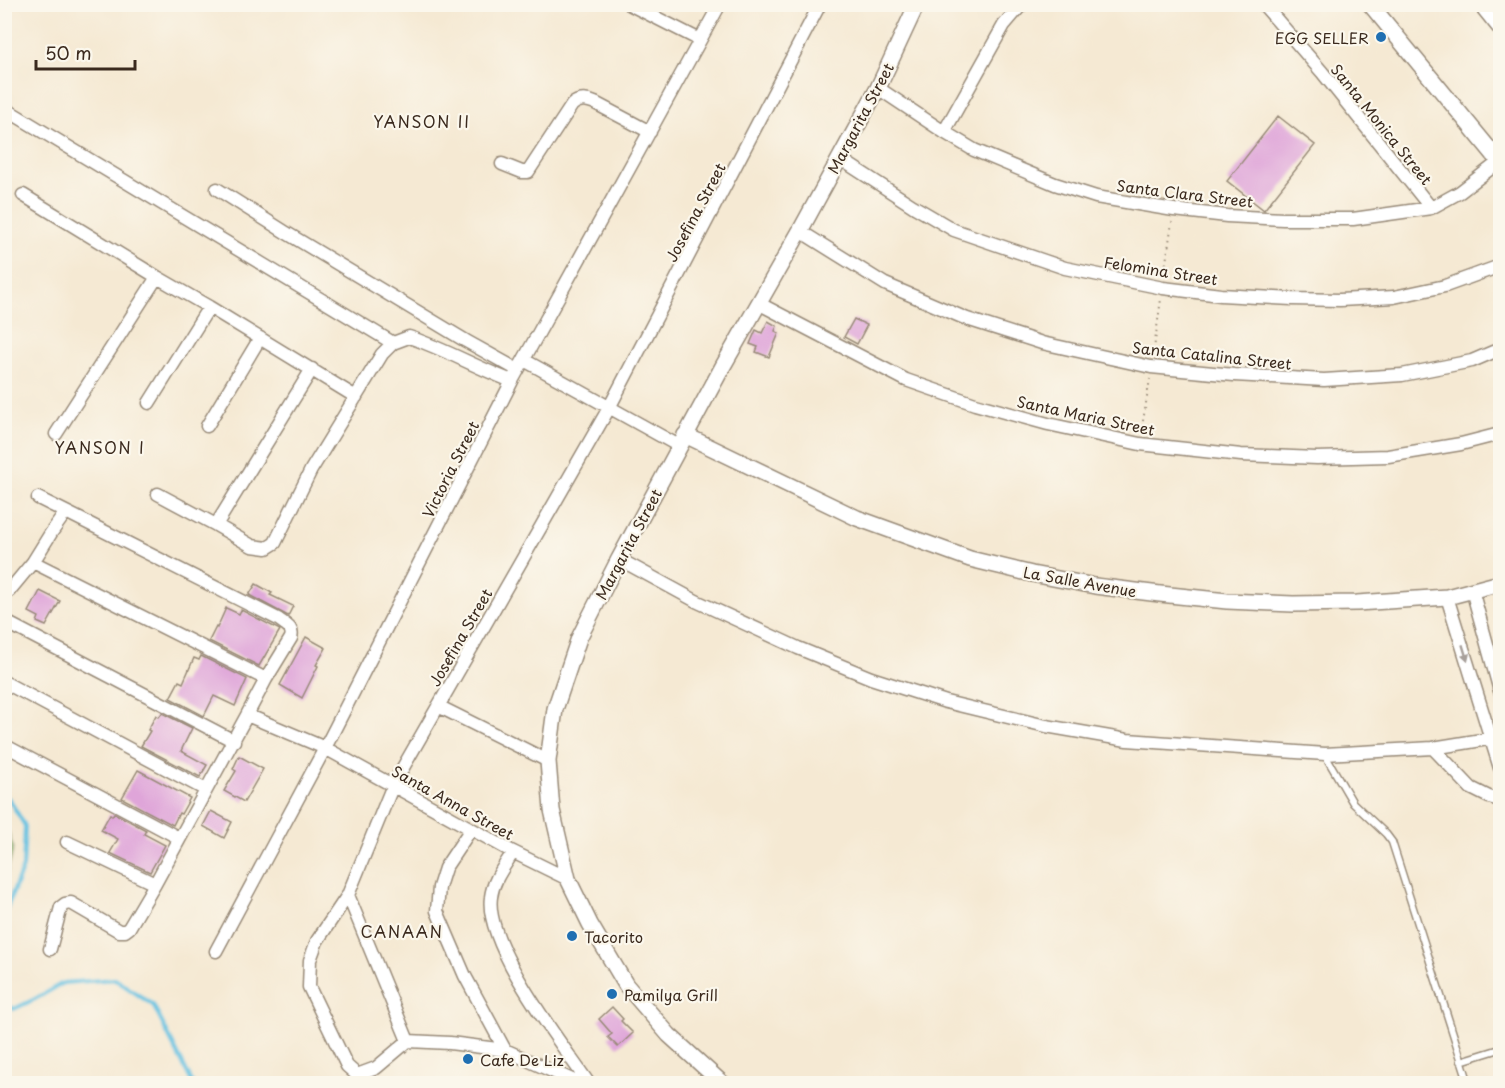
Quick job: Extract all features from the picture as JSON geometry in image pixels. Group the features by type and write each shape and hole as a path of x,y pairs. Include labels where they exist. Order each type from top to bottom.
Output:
{"street":[{"path":"629,4 700,40"},
{"name":"Victoria Street","path":"216,951 325,748 518,370 720,4"},
{"name":"Josefina Street","path":"408,1041 376,1068 356,1079 347,1066 309,987 310,960 317,941 348,895 393,785 609,408 820,4"},
{"name":"Margarita Street","path":"723,1083 669,1035 626,985 590,924 568,879 552,810 548,761 555,709 579,638 619,559 878,88 916,4"},
{"path":"944,132 1004,25 1022,4"},
{"name":"Santa Monica Street","path":"1263,4 1322,72 1431,208"},
{"path":"1370,4 1500,162"},
{"path":"1479,4 1500,30"},
{"name":"Santa Clara Street","path":"878,88 974,150 1055,184 1096,197 1174,210 1283,219 1353,219 1431,208 1460,192 1500,162"},
{"path":"502,164 528,172 572,105 578,100 595,103 650,132"},
{"path":"7,110 393,343"},
{"name":"Felomina Street","path":"839,158 954,230 1065,268 1163,288 1221,295 1292,299 1340,300 1394,297 1445,286 1500,266"},
{"path":"217,189 345,269 518,370 682,441"},
{"path":"23,195 356,397"},
{"name":"Santa Catalina Street","path":"800,231 885,284 967,319 1042,344 1151,367 1324,380 1402,375 1472,361 1500,349"},
{"path":"56,434 157,277"},
{"name":"Santa Maria Street","path":"758,303 906,380 975,404 1037,421 1140,444 1241,455 1317,458 1388,456 1461,444 1500,434"},
{"path":"149,403 209,307"},
{"path":"158,494 252,546 267,548 275,543 311,470 382,354 393,343 410,337 428,343 475,366 518,370"},
{"path":"207,426 260,338"},
{"path":"216,525 312,369"},
{"name":"La Salle Avenue","path":"682,441 857,518 970,559 1095,586 1227,601 1314,604 1447,597 1500,583"},
{"path":"38,498 278,620 291,628 293,633 129,928 119,931 71,903 65,904 61,907 50,949"},
{"path":"4,593 9,591 33,562 66,512"},
{"path":"619,559 696,601 798,648 871,678 946,702 1046,726 1127,740 1325,754 1433,748 1496,738"},
{"path":"33,562 266,679"},
{"path":"1472,590 1500,691"},
{"path":"1447,597 1496,738 1500,768"},
{"path":"4,621 234,741"},
{"path":"4,682 206,790"},
{"path":"438,706 548,761"},
{"name":"Santa Anna Street","path":"247,715 325,748 513,852 568,879"},
{"path":"4,745 179,838"},
{"path":"1433,748 1471,788 1500,800"},
{"path":"471,828 445,868 439,887 437,911 465,976 505,1050"},
{"path":"67,842 155,884"},
{"path":"513,852 495,879 490,899 492,920 519,980 589,1083"},
{"path":"348,895 408,1041 450,1042 505,1050 581,1083"}],"lane":[{"path":"1325,754 1353,803 1392,842 1469,1083"},
{"path":"1461,1061 1500,1049"}],"path":[{"path":"1140,444 1174,210"}],"green space":[{"path":"5,821 13,848 5,881"}],"building":[{"path":"1278,116 1315,145 1264,210 1227,181"},
{"path":"854,319 867,325 857,344 844,337"},
{"path":"768,321 777,326 775,331 779,333 769,357 756,352 758,347 750,344 756,330 762,333"},
{"path":"256,584 272,593 270,595 293,606 288,616 249,595"},
{"path":"40,591 60,601 46,626 37,622 39,617 29,612"},
{"path":"226,608 239,614 241,610 280,630 259,666 209,641"},
{"path":"306,637 326,648 302,698 280,685"},
{"path":"201,656 247,679 235,706 214,696 204,716 170,698 179,681 183,683 194,658 199,660"},
{"path":"162,713 192,728 181,751 207,765 200,777 141,746 156,715 159,717"},
{"path":"239,756 263,769 244,802 224,791 236,771 233,769"},
{"path":"138,770 190,798 173,825 122,798"},
{"path":"211,811 232,822 224,838 203,826"},
{"path":"114,813 146,830 144,834 165,845 150,872 110,853 118,839 101,830 110,814 112,816"},
{"path":"612,1007 633,1033 618,1047 608,1037 612,1034 599,1019"}],"waterway":[{"path":"4,795 9,799 25,826 23,867 4,915"},
{"path":"4,1004 14,1009 63,983 115,979 153,1005 193,1084"}],"place":[{"name":"EGG SELLER","path":"1381,37"},
{"name":"Tacorito","path":"572,936"},
{"name":"Pamilya Grill","path":"612,994"},
{"name":"Cafe De Liz","path":"468,1059"}],"district":[{"name":"YANSON II","path":"422,121"},
{"name":"YANSON I","path":"100,447"},
{"name":"CANAAN","path":"402,931"}]}
